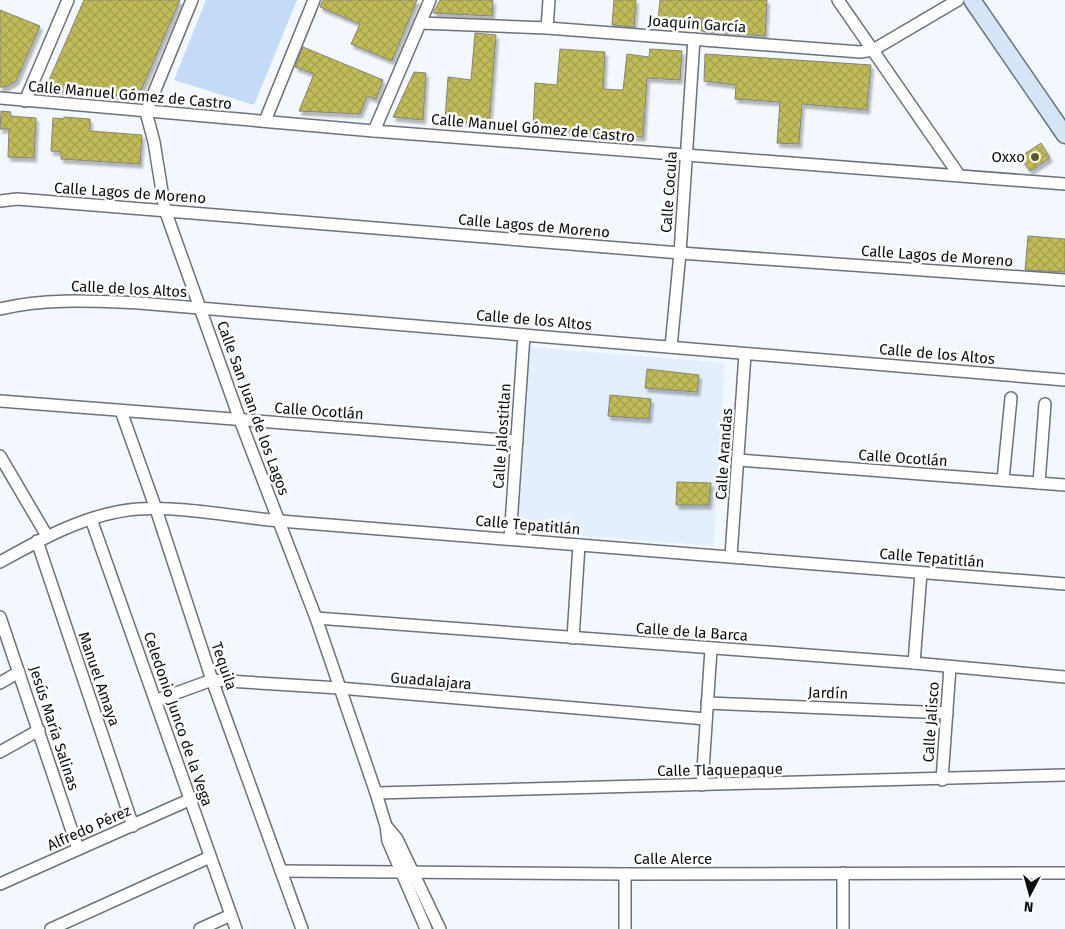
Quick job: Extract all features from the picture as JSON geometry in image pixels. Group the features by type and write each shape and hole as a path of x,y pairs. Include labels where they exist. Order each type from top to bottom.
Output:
{"street":[{"path":"25,101 68,0"},
{"path":"146,112 192,0"},
{"path":"265,120 314,0"},
{"path":"374,131 430,0"},
{"path":"547,28 549,0"},
{"path":"838,0 960,175"},
{"name":"Joaquín García","path":"420,23 547,28 860,52 873,50 958,0"},
{"path":"972,0 1065,135"},
{"name":"Calle Cocula","path":"671,347 680,253 694,39"},
{"name":"Calle Manuel Gómez de Castro","path":"0,98 374,131 1065,184"},
{"name":"Calle San Juan de los Lagos","path":"146,112 154,142 165,210 240,420 316,618 376,793 386,826 388,841 440,929"},
{"name":"Calle Lagos de Moreno","path":"0,201 18,199 680,253 1065,280"},
{"name":"Calle de los Altos","path":"0,309 28,304 92,301 200,308 1065,380"},
{"name":"Calle Jalostitlan","path":"510,538 524,335"},
{"name":"Calle Arandas","path":"731,556 745,354"},
{"path":"1003,480 1011,398"},
{"name":"Calle Ocotlán","path":"0,401 517,440"},
{"path":"1039,483 1045,404"},
{"name":"Tequila","path":"120,411 156,509 212,680 302,929"},
{"path":"0,456 42,539"},
{"name":"Calle Ocotlán","path":"739,460 1065,485"},
{"name":"Calle Tepatitlán","path":"0,562 42,539 91,519 117,512 156,509 280,521 1065,584"},
{"name":"Celedonio Junco de la Vega","path":"91,519 157,700 189,800 236,929"},
{"name":"Manuel Amaya","path":"42,539 133,826"},
{"path":"573,638 579,545"},
{"name":"Calle Jalisco","path":"914,663 921,573"},
{"name":"Jesús María Salinas","path":"0,617 78,849"},
{"name":"Calle de la Barca","path":"316,618 914,663 1065,677"},
{"path":"702,786 711,649"},
{"name":"Calle Jalisco","path":"942,780 950,667"},
{"path":"0,683 19,672"},
{"name":"Guadalajara","path":"157,700 212,680 339,688 706,719"},
{"name":"Jardín","path":"707,703 947,714"},
{"path":"0,752 39,730"},
{"name":"Calle Tlaquepaque","path":"376,793 942,780 1065,775"},
{"name":"Alfredo Pérez","path":"0,884 189,800"},
{"path":"51,929 210,857"},
{"name":"Calle Alerce","path":"282,871 625,874 1065,873"},
{"name":"Calle San Juan de los Lagos","path":"407,871 426,929"},
{"path":"843,873 843,929"},
{"path":"625,874 625,929"},
{"path":"200,929 231,915"}],"shaded area":[{"path":"206,0 297,0 254,105 174,80"},
{"path":"528,347 725,363 714,546 515,531"}],"building":[{"path":"84,0 180,0 140,93 133,97 49,90 46,87"},
{"path":"323,0 417,0 392,61 351,44 360,24 320,7"},
{"path":"440,0 493,0 492,16 433,13"},
{"path":"614,0 636,0 634,27 612,25"},
{"path":"660,0 767,0 765,36 701,31 702,18 679,17 679,23 658,21"},
{"path":"0,10 40,26 16,81 6,87 0,87"},
{"path":"475,33 496,35 489,125 445,120 448,77 471,80"},
{"path":"303,47 383,80 376,99 367,96 360,114 299,111 314,74 295,67"},
{"path":"560,49 605,52 603,89 623,90 627,54 649,57 650,49 682,51 680,80 647,78 643,137 533,129 535,83 557,85"},
{"path":"705,54 871,65 867,110 802,104 799,144 777,143 780,102 735,99 736,85 704,81"},
{"path":"414,72 426,73 423,120 393,117"},
{"path":"1,111 11,112 10,116 36,118 34,158 8,157 9,129 0,129"},
{"path":"64,117 90,119 90,131 142,135 140,164 61,159 61,152 51,151 53,118 64,119"},
{"name":"Oxxo","path":"1041,143 1050,158 1030,171 1020,157"},
{"path":"1028,236 1065,239 1065,272 1025,270"},
{"path":"647,369 699,375 697,392 645,388"},
{"path":"610,395 651,399 649,419 608,416"},
{"path":"677,482 711,483 709,505 676,505"}],"place":[{"name":"Oxxo","path":"1035,157"}]}
